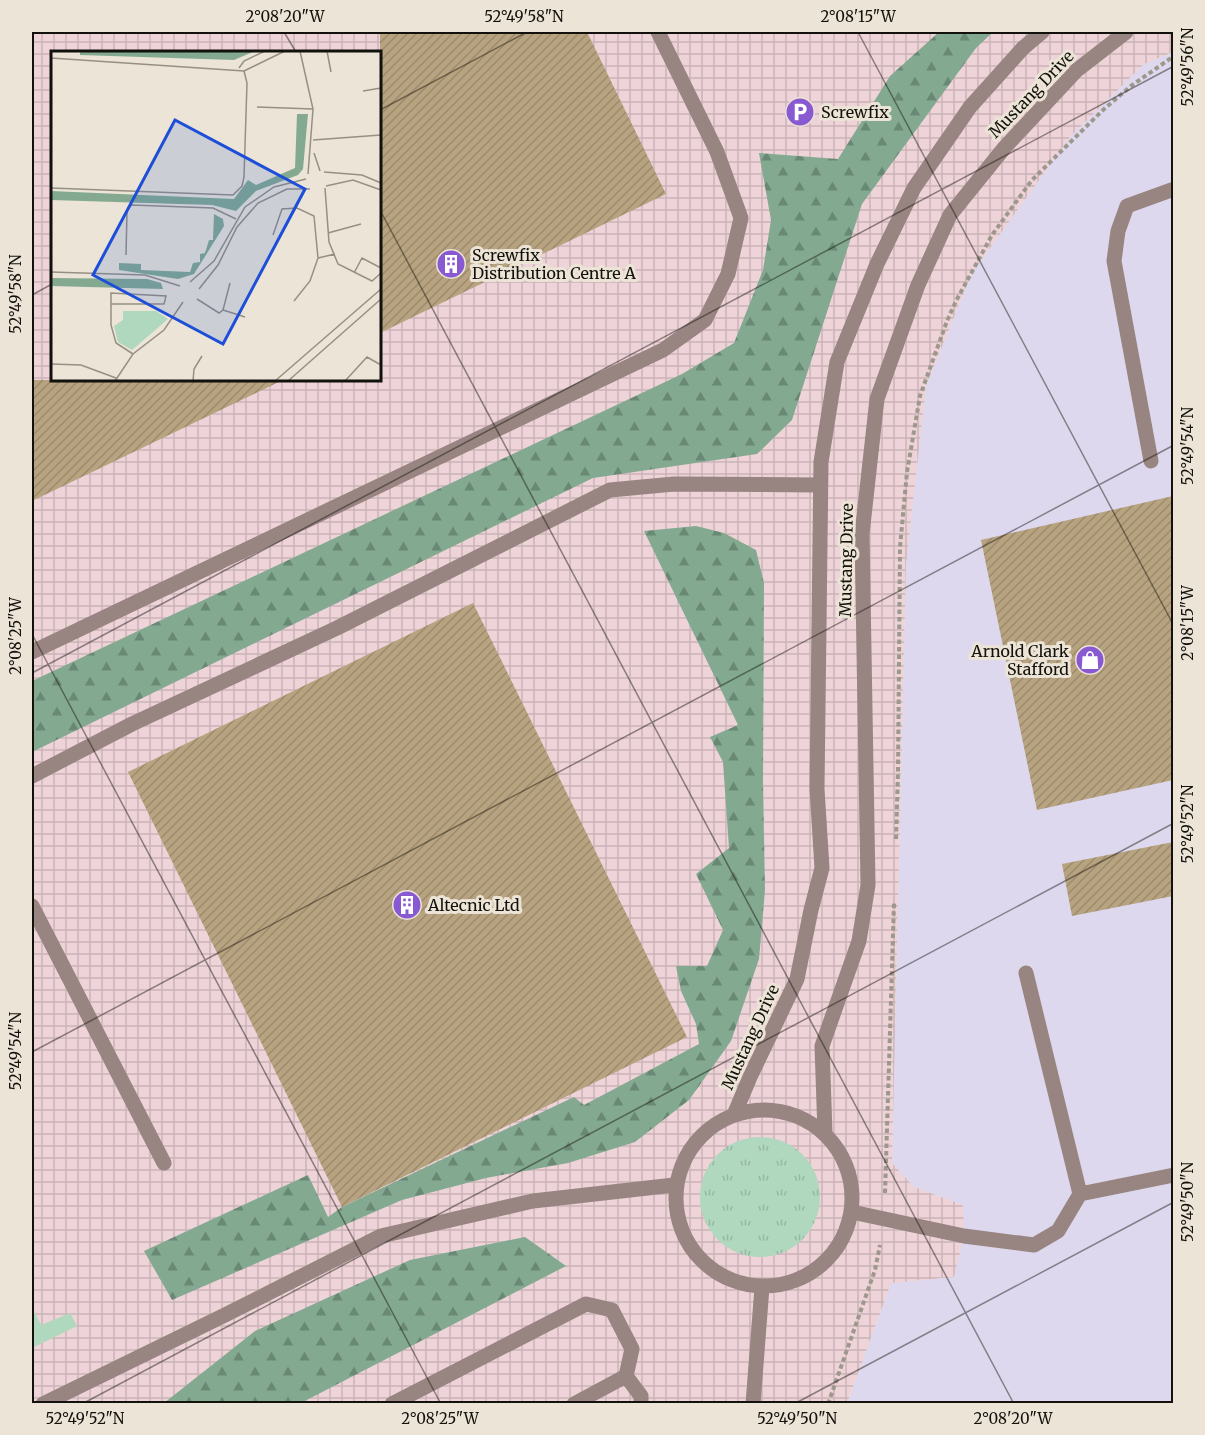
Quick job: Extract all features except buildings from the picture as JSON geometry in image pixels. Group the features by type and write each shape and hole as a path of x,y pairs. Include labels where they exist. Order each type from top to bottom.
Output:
{"street":[{"path":"32,652 663,350 705,320 728,274 741,218 717,153 658,32"},
{"name":"Mustang Drive","path":"734,1115 797,979 822,868 817,789 820,485 821,462 837,362 877,264 914,188 970,107 1023,48 1041,32"},
{"name":"Mustang Drive","path":"825,1133 822,1046 859,940 868,885 862,534 877,399 918,285 950,215 1005,147 1077,70 1126,32"},
{"path":"1151,461 1114,261 1118,231 1127,206 1173,189"},
{"path":"32,776 132,724 348,622 610,490 674,484 820,485"},
{"path":"32,906 164,1163"},
{"path":"852,1212 964,1236 1034,1245 1058,1231 1080,1194 1026,973"},
{"path":"770,1109 796,1115 825,1133 845,1160 852,1212 839,1247 806,1277 762,1287 727,1279 697,1256 678,1218 674,1185 688,1153 712,1127 734,1115 770,1109"},
{"path":"1080,1194 1173,1174"},
{"path":"43,1404 381,1236 533,1201 674,1185"},
{"path":"753,1404 762,1287"},
{"path":"392,1404 586,1304 612,1310 632,1349 626,1376 574,1404"},
{"path":"626,1376 641,1396 641,1404"}],"path":[{"path":"896,843 900,547 907,472 920,396 956,301 993,235 1032,180 1103,110 1131,86 1173,56"},
{"path":"886,1177 894,903"},
{"path":"828,1404 875,1270"}],"shaded area":[{"path":"32,32 1173,32 1173,52 1144,64 1070,137 972,273 926,386 906,564 892,1163 914,1187 963,1205 964,1236 954,1277 891,1283 847,1403 32,1403"},
{"path":"1173,52 1173,1403 847,1404 891,1283 953,1277 963,1205 914,1187 892,1163 906,564 926,386 972,273 1070,137 1144,64"}],"green space":[{"path":"939,32 993,32 976,48 862,204 792,420 757,454 593,478 32,752 32,681 682,374 734,343 763,270 771,220 759,153 838,159 890,76"},
{"path":"696,526 724,533 756,550 764,583 765,890 759,959 731,1041 689,1100 635,1142 568,1163 486,1178 402,1200 172,1300 144,1251 308,1175 328,1217 342,1207 574,1097 584,1105 699,1044 696,1024 681,991 676,966 707,966 723,930 696,874 729,848 723,762 710,737 738,725 644,531"},
{"path":"760,1137 783,1142 802,1155 815,1174 820,1197 815,1220 802,1239 783,1252 760,1257 737,1252 718,1239 705,1220 700,1197 705,1174 718,1155 737,1142"},
{"path":"525,1237 566,1266 301,1403 164,1403 255,1331 410,1260"},
{"path":"32,1307 41,1325 70,1313 77,1326 32,1348"}],"place":[{"name":"Screwfix","path":"800,112"},
{"name":"Screwfix Distribution Centre A","path":"451,264"},
{"name":"Arnold Clark Stafford","path":"1090,660"},
{"name":"Altecnic Ltd","path":"407,905"}]}
